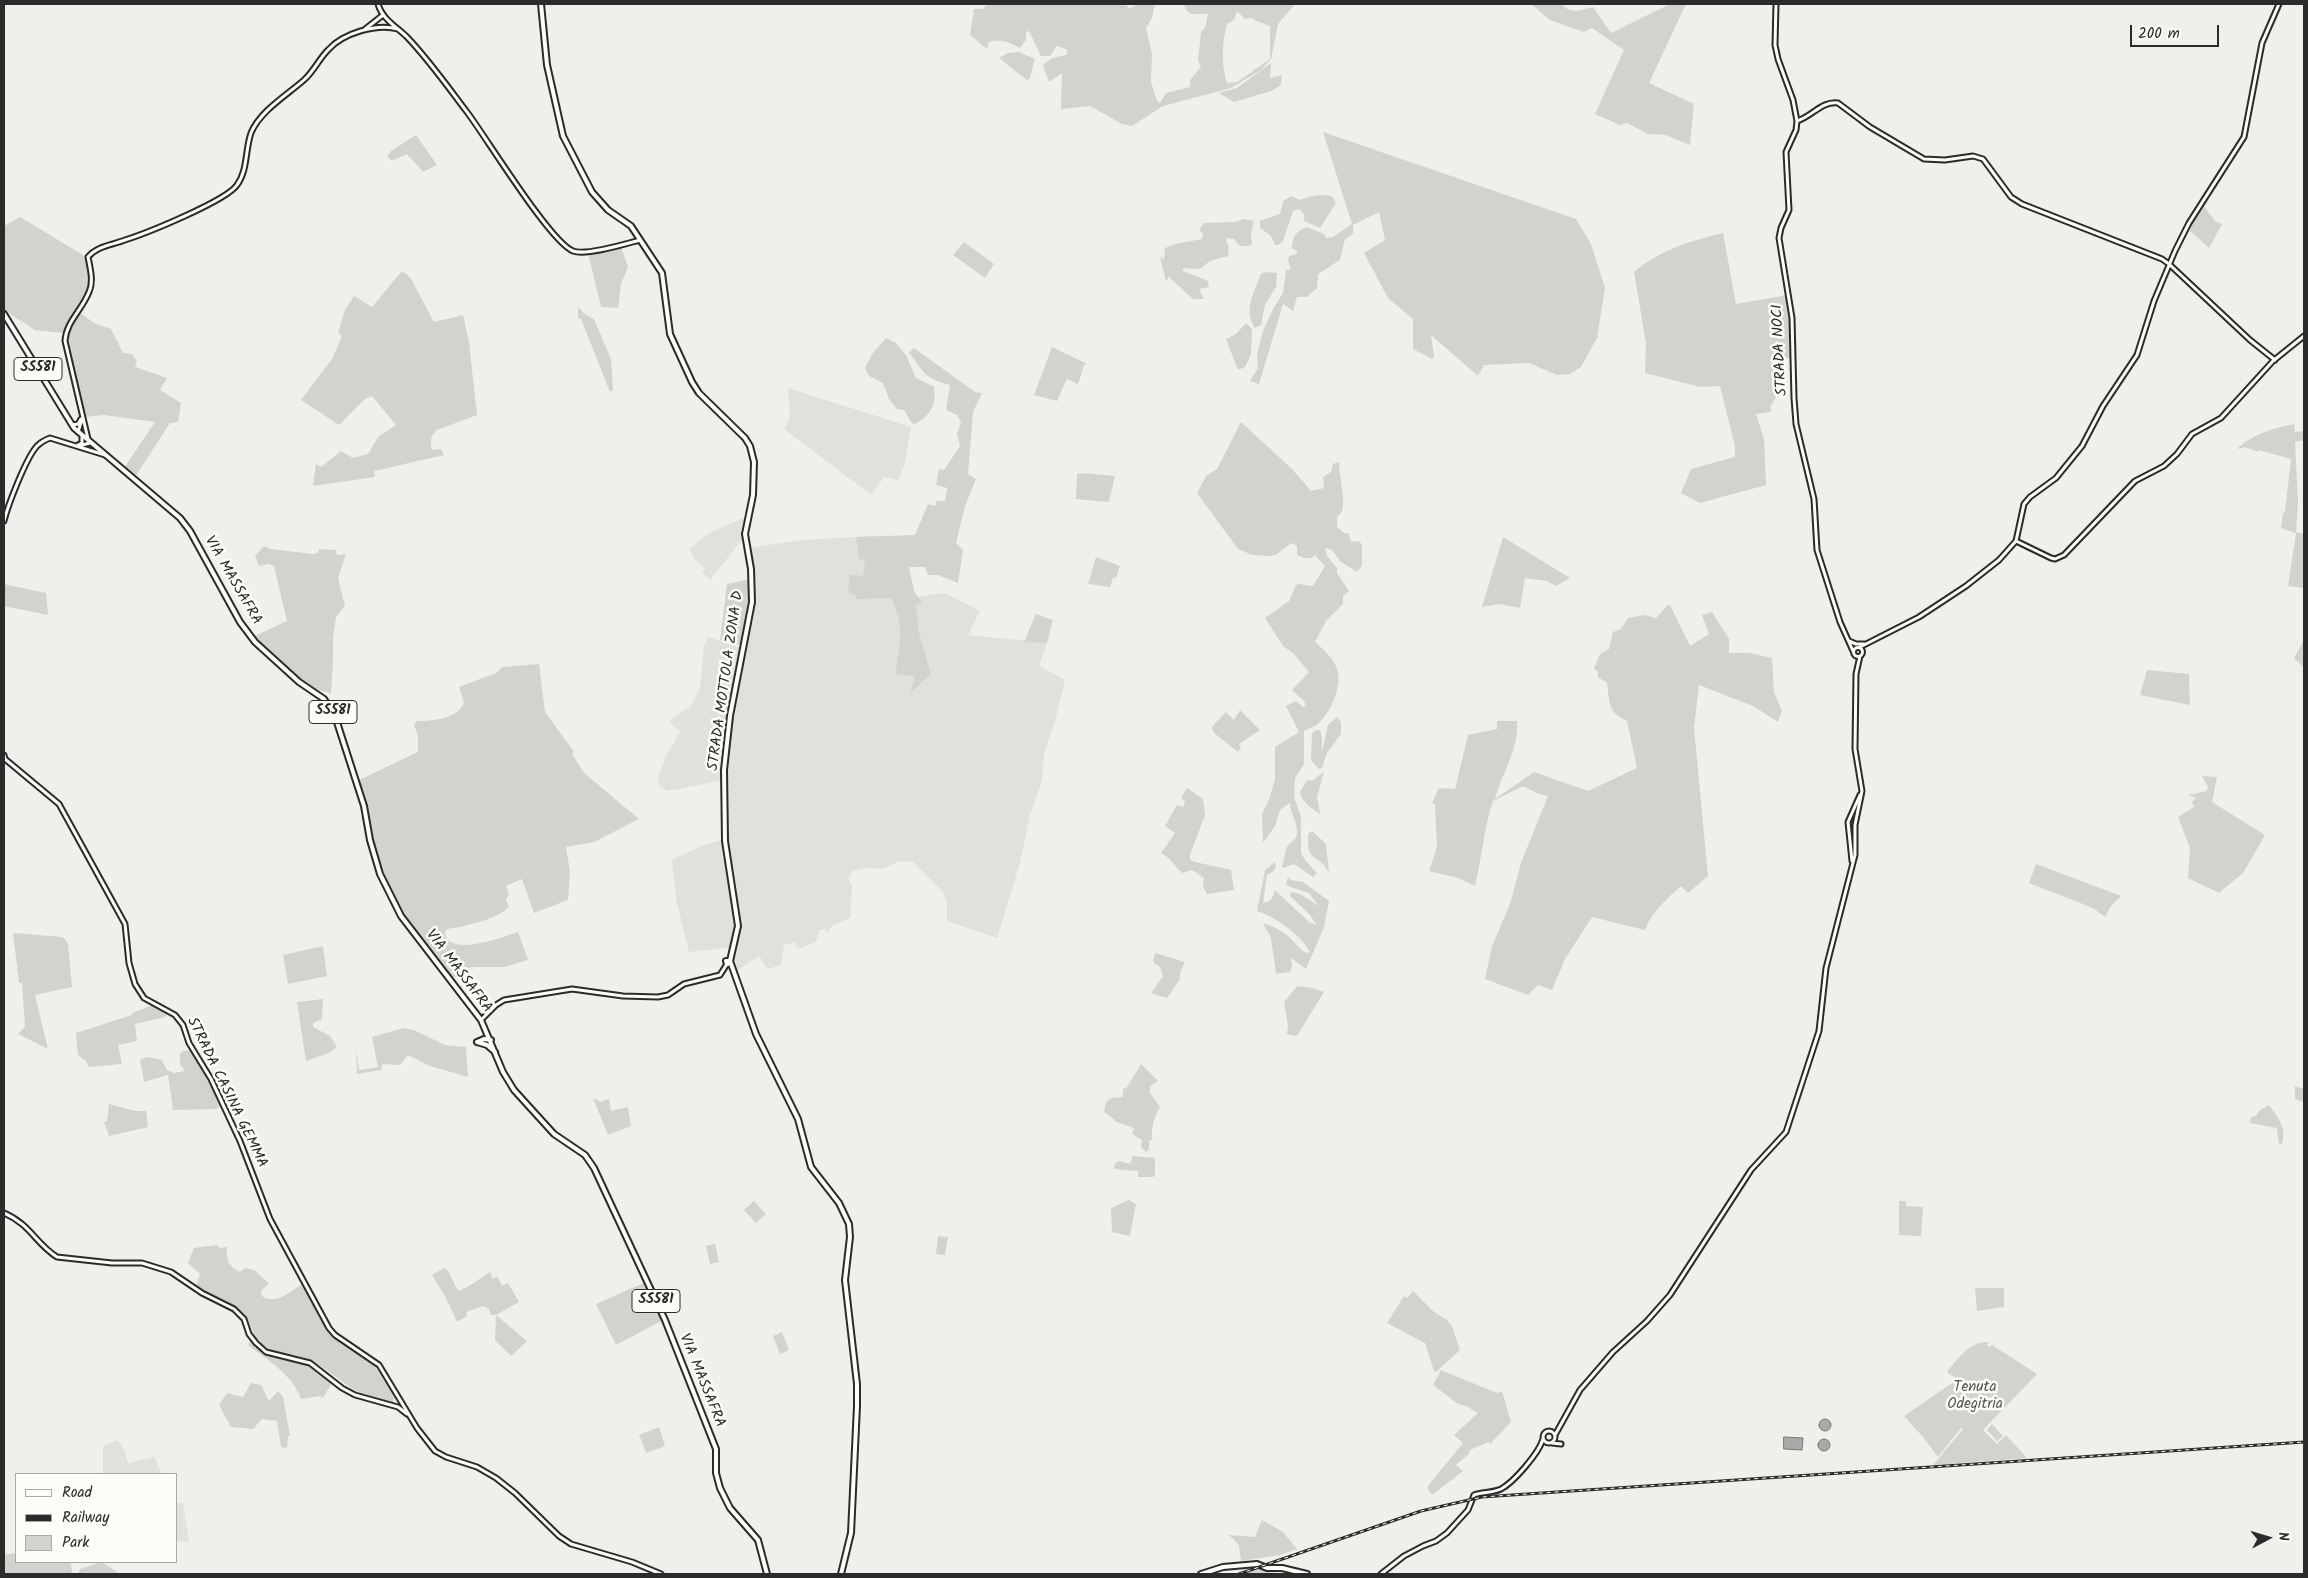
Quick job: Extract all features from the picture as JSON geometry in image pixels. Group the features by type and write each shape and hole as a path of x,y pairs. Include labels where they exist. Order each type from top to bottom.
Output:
{"main road":[{"name":"STRADA MOTTOLA ZONA D","path":"541,4 548,65 563,136 596,198 608,210 631,226 662,273 670,334 692,382 699,393 745,438 750,446 754,462 753,495 745,534 751,569 752,602 730,716 724,770 725,841 738,926 728,963"},
{"name":"SS581","path":"4,314 72,425"},
{"name":"VIA MASSAFRA","path":"72,425 82,437 186,524 240,622 254,642 299,682 316,692 335,716 356,780 380,874 390,895 401,916 481,1020 503,1072 524,1103 554,1134 584,1155 594,1168 665,1320 716,1448 716,1473 720,1488 730,1508 758,1540 767,1574"},
{"path":"728,963 733,971 756,1034 798,1119 810,1167 839,1203 849,1224 850,1237 845,1280 856,1376 857,1406 851,1533 841,1574"},
{"path":"482,1043 486,1029"},
{"path":"482,1043 490,1043 491,1040"},
{"path":"482,1043 496,1054"},
{"path":"1202,1574 1223,1566 1257,1564 1267,1568 1282,1568 1307,1574"}],"street":[{"path":"378,4 380,12 407,37 467,112 527,199 563,244 574,252 640,240"},
{"path":"1776,4 1775,45 1778,60 1794,100 1798,121 1807,118 1824,104 1838,103 1870,127 1924,159 1944,160 1972,156 1983,159 2011,197 2022,204 2085,228 2169,264 2250,340 2275,360"},
{"path":"1552,1443 1559,1425 1580,1390 1613,1352 1670,1295 1751,1170 1786,1132 1819,1030 1826,968 1855,848 1855,825 1862,788 1855,749 1856,674 1854,653 1858,647 1919,617 1966,586 1999,560 2016,541 2024,504 2030,497 2056,478 2082,446 2102,406 2137,355 2154,301 2169,264 2203,199 2244,137 2262,43 2279,4"},
{"path":"362,32 383,15"},
{"path":"80,446 90,443 65,342 66,331 90,292 92,281 88,257 99,248 134,237 179,218 237,186 242,174 251,132 261,118 307,78 333,44 379,27 398,29"},
{"name":"STRADA NOCI","path":"1798,121 1786,152 1789,210 1779,238 1792,318 1794,398 1798,431 1814,499 1817,550 1854,653"},
{"path":"2016,541 2051,558 2056,559 2064,555 2135,481 2164,466 2177,454 2192,434 2221,418 2275,360 2304,336"},
{"path":"72,425 79,422 82,413"},
{"path":"79,433 82,413"},
{"path":"79,433 83,420"},
{"path":"80,446 82,437"},
{"path":"4,521 10,500 33,450 42,441 50,438 105,455"},
{"path":"1848,640 1858,645 1872,640"},
{"path":"1848,640 1863,652"},
{"path":"1856,674 1860,656 1872,640"},
{"path":"1854,653 1860,656"},
{"name":"STRADA CASINA GEMMA","path":"4,755 5,759 59,804 125,924 129,963 135,984 144,998 175,1015 183,1025 189,1043 211,1079 240,1141 272,1223 307,1284 326,1324 336,1335 378,1365 411,1418"},
{"path":"1852,866 1848,822 1862,788"},
{"path":"481,1020 504,1000 572,989 623,996 658,997 668,995 684,984 720,975 728,963"},
{"path":"4,1213 18,1219 50,1253 57,1257 112,1263 142,1263 171,1272 202,1293 234,1309 244,1319 249,1334 266,1352 310,1363 342,1388 355,1395 398,1407 411,1418 436,1451 446,1457 477,1467 492,1475 515,1493 559,1536 571,1544 632,1562 661,1574"},
{"path":"392,1405 397,1403 399,1398"},
{"path":"398,1407 399,1398"},
{"path":"398,1407 401,1406 402,1402"},
{"path":"1544,1434 1559,1425"},
{"path":"1381,1574 1404,1556 1436,1541 1447,1533 1468,1510 1474,1495 1502,1488 1520,1471 1540,1447 1544,1426 1561,1444 1548,1443 1540,1447"},
{"path":"1543,1439 1548,1443"}],"shaded area":[{"path":"788,388 911,427 904,466 898,480 884,477 871,495 784,429 790,417"},
{"path":"744,518 742,540 710,580 702,572 705,569 695,560 689,549 711,532"},
{"path":"878,537 915,597 945,593 980,611 968,635 1047,643 1039,666 1065,680 1055,721 1044,754 1042,780 1030,815 1020,863 997,938 947,921 947,902 943,892 913,862 899,861 884,869 866,868 853,871 848,878 852,886 850,918 832,925 828,933 826,933 826,929 819,930 816,942 798,949 795,946 795,942 784,945 781,965 768,969 759,956 735,972 727,948 689,952 676,899 672,860 701,846 725,839 724,780 668,791 659,786 658,778 666,756 680,732 669,721 691,706 700,688 704,646 708,637 744,649 751,569 747,548 803,540"},
{"path":"1823,1419 1827,1419 1831,1425 1827,1431 1823,1431 1819,1427 1819,1423"},
{"path":"1784,1437 1803,1438 1802,1450 1784,1449"},
{"path":"1822,1439 1826,1439 1830,1445 1826,1451 1822,1451 1818,1447 1818,1443"},
{"path":"118,1440 124,1449 128,1463 155,1457 161,1473 103,1473 103,1446"},
{"path":"178,1503 183,1503 189,1542 178,1541"}],"green space":[{"path":"987,4 1126,4 1129,9 1138,4 1155,4 1152,18 1146,28 1152,54 1151,82 1157,101 1160,103 1166,93 1190,87 1190,80 1201,67 1198,60 1201,32 1205,28 1208,14 1191,14 1186,10 1184,4 1295,4 1278,24 1271,59 1261,70 1231,88 1163,106 1132,126 1122,124 1090,106 1061,109 1062,73 1049,82 1043,65 1052,58 1066,55 1068,50 1057,46 1050,56 1041,56 1029,31 1026,32 1026,40 1020,48 998,41 989,42 987,49 970,35 974,9 983,9","holes":["1237,11 1245,19 1253,18 1270,26 1270,59 1237,82 1227,83 1223,54 1227,24 1234,20"]},
{"path":"1531,4 1562,4 1572,11 1593,7 1611,33 1670,4 1686,4 1649,83 1694,104 1690,145 1665,135 1648,134 1627,123 1620,125 1595,114 1624,50 1592,28 1584,32 1550,20"},
{"path":"1019,52 1035,59 1028,81 999,58 1008,53"},
{"path":"1271,63 1270,78 1282,75 1281,85 1271,91 1234,102 1219,93 1237,88"},
{"path":"1323,132 1576,219 1591,244 1605,288 1597,338 1581,367 1570,374 1557,375 1529,363 1484,365 1478,376 1431,335 1434,357 1432,359 1413,349 1413,319 1388,298 1364,253 1385,240 1379,212 1353,225 1353,234 1345,239 1340,260 1318,274 1317,288 1307,297 1297,297 1293,311 1283,304 1259,384 1250,381 1258,368 1257,354 1263,331 1283,293 1286,270 1291,269 1288,261 1289,256 1297,254 1297,251 1292,248 1295,235 1307,227 1324,234 1326,238 1333,237 1352,224"},
{"path":"416,135 437,165 423,172 407,154 392,161 387,157 391,151"},
{"path":"1325,195 1333,197 1336,203 1320,228 1304,221 1304,214 1299,209 1293,211 1283,241 1275,245 1271,236 1260,228 1260,221 1280,214 1283,201 1291,196 1300,200"},
{"path":"2202,204 2215,221 2222,224 2209,248 2188,229"},
{"path":"20,217 83,255 88,267 88,288 85,296 63,333 35,330 4,310 4,226"},
{"path":"1244,219 1254,221 1251,234 1252,244 1240,246 1234,239 1227,238 1226,241 1229,246 1228,256 1210,261 1200,269 1183,268 1183,271 1208,281 1209,287 1199,289 1204,299 1193,299 1169,277 1166,281 1160,257 1164,259 1165,248 1175,244 1202,239 1203,233 1200,231 1200,228 1204,223 1235,222"},
{"path":"1723,233 1736,304 1788,295 1792,325 1791,359 1772,362 1777,378 1776,396 1771,405 1771,412 1756,414 1764,439 1766,485 1700,503 1681,493 1691,469 1735,457 1735,446 1720,386 1700,387 1645,373 1646,343 1634,272 1654,258 1676,247"},
{"path":"964,242 994,264 985,278 953,255"},
{"path":"621,247 628,267 621,284 618,308 601,307 588,253"},
{"path":"402,271 410,277 434,322 463,315 469,342 477,415 435,432 431,439 432,450 441,449 444,455 374,471 375,477 313,486 316,464 321,467 341,451 353,458 368,454 378,437 396,425 372,396 365,399 339,425 301,400 332,359 342,336 338,333 345,310 354,296 372,307"},
{"path":"1265,272 1277,273 1276,287 1265,305 1261,325 1255,328 1250,315 1251,301 1261,274"},
{"path":"578,307 594,319 611,359 613,390 610,392 581,319 578,318"},
{"path":"79,312 94,323 111,329 123,353 132,354 137,361 135,367 167,378 160,390 181,403 178,422 170,423 135,477 124,468 155,422 104,415 84,417 67,341 68,331"},
{"path":"1246,323 1252,329 1251,354 1245,367 1238,370 1226,339 1236,334"},
{"path":"886,338 896,343 906,355 916,378 934,387 935,393 931,410 924,418 913,425 904,410 897,409 889,399 883,383 869,376 865,368 872,354"},
{"path":"1052,347 1087,364 1084,365 1078,384 1067,379 1057,401 1034,395"},
{"path":"914,348 975,392 982,393 973,412 968,474 976,479 965,506 956,543 963,550 958,583 938,575 928,575 925,567 909,567 914,591 922,603 916,605 919,633 931,674 910,693 915,679 914,676 896,674 900,633 892,598 856,599 856,596 848,592 850,575 863,576 865,560 859,559 856,537 915,535 928,504 935,506 937,501 945,501 947,488 936,485 939,469 944,470 960,446 957,434 961,422 957,415 946,410 950,385 925,374 909,352"},
{"path":"1241,422 1292,469 1311,491 1324,488 1323,477 1331,472 1333,464 1339,462 1343,507 1337,517 1337,527 1344,533 1348,533 1351,541 1360,542 1362,545 1362,566 1357,572 1341,562 1332,550 1325,548 1327,556 1337,568 1337,573 1349,591 1343,596 1343,604 1326,621 1315,642 1335,664 1338,673 1338,686 1334,700 1322,719 1316,725 1304,731 1304,764 1295,778 1294,797 1301,817 1301,853 1317,873 1313,877 1294,864 1283,868 1282,866 1287,847 1297,834 1290,803 1280,810 1275,826 1263,843 1262,814 1269,800 1275,779 1275,747 1299,732 1286,706 1296,701 1303,707 1306,706 1304,701 1292,690 1309,672 1294,654 1283,646 1265,618 1289,601 1296,585 1313,586 1325,566 1315,555 1312,558 1304,558 1297,555 1297,546 1291,543 1277,554 1269,556 1252,555 1238,549 1197,493 1206,476 1217,469"},
{"path":"2294,424 2295,432 2304,431 2304,440 2295,442 2298,503 2296,532 2304,534 2304,588 2288,586 2296,533 2281,528 2283,513 2285,512 2291,459 2259,450 2258,452 2245,447 2238,448 2257,435"},
{"path":"1077,474 1115,476 1109,502 1076,499"},
{"path":"1503,537 1570,578 1556,586 1547,581 1525,578 1520,608 1499,604 1482,607"},
{"path":"264,546 271,549 313,554 318,553 319,549 336,550 337,555 346,554 338,578 345,606 336,617 333,638 331,693 319,690 298,679 253,637 287,621 274,566 268,564 259,566 255,556"},
{"path":"1096,557 1120,566 1116,578 1113,578 1110,587 1088,584"},
{"path":"750,579 750,602 743,646 720,640 727,584"},
{"path":"4,584 46,593 48,615 4,606"},
{"path":"1670,605 1690,646 1709,634 1702,615 1712,612 1729,639 1729,653 1750,653 1772,658 1774,692 1782,711 1778,722 1753,706 1699,685 1694,728 1708,876 1688,893 1681,886 1656,911 1645,930 1592,917 1565,959 1552,990 1538,985 1528,995 1485,979 1492,946 1510,904 1521,863 1548,796 1523,786 1493,801 1487,822 1475,886 1458,878 1429,871 1437,847 1435,804 1432,803 1439,788 1455,789 1468,735 1497,729 1497,721 1517,721 1517,732 1513,752 1495,799 1534,772 1588,791 1637,768 1627,721 1613,710 1609,701 1607,683 1598,677 1598,672 1594,669 1600,654 1609,649 1613,632 1621,629 1628,618 1645,615 1656,618"},
{"path":"1036,614 1053,620 1047,643 1024,642"},
{"path":"2304,640 2304,668 2294,658"},
{"path":"539,664 545,712 574,752 572,754 584,773 639,819 594,842 566,847 570,872 568,900 534,913 522,879 506,886 509,894 506,900 509,907 504,911 486,920 445,931 448,939 455,944 465,945 489,941 518,932 528,960 504,967 471,967 452,979 414,932 395,902 378,857 359,780 418,752 418,736 414,725 417,721 444,718 457,712 464,702 459,687 496,673 502,667"},
{"path":"2147,670 2189,674 2190,705 2140,695"},
{"path":"1240,710 1260,730 1239,744 1241,747 1238,752 1214,733 1212,727 1226,712 1234,720"},
{"path":"1337,717 1341,722 1341,734 1327,753 1322,768 1319,769 1311,760 1312,734 1314,731 1320,730 1322,752 1328,725"},
{"path":"1324,772 1317,797 1320,814 1305,802 1300,792 1307,780 1312,781"},
{"path":"2202,776 2217,777 2212,802 2265,835 2243,873 2219,893 2188,878 2190,848 2178,817 2194,807 2192,802 2196,798 2188,795 2207,791 2208,787"},
{"path":"1187,788 1203,799 1205,815 1190,855 1190,860 1231,870 1234,890 1207,894 1203,886 1204,878 1192,870 1182,873 1161,853 1175,833 1165,826 1177,805 1183,807 1185,801 1181,798"},
{"path":"1312,831 1326,844 1329,873 1325,866 1309,850 1308,834"},
{"path":"1275,862 1274,871 1267,875 1263,903 1271,899 1275,890 1309,922 1317,925 1309,914 1290,896 1291,892 1300,894 1319,906 1309,893 1286,884 1288,877 1291,880 1303,882 1329,901 1324,927 1306,969 1291,958 1292,966 1290,972 1276,974 1271,938 1263,923 1282,932 1305,952 1310,952 1306,945 1287,927 1257,911 1265,870"},
{"path":"2036,864 2121,896 2111,906 2105,917 2093,908 2029,883"},
{"path":"13,933 63,937 68,944 72,987 35,995 48,1049 18,1034 25,1026 22,983 19,983"},
{"path":"323,946 327,976 288,984 283,955"},
{"path":"1155,953 1185,962 1180,973 1180,979 1167,998 1151,993 1163,976 1160,967 1153,962"},
{"path":"1297,986 1324,992 1297,1036 1287,1034 1288,1025 1284,1002"},
{"path":"323,999 322,1019 313,1023 313,1027 330,1036 337,1047 329,1053 306,1061 297,1002"},
{"path":"153,1005 169,1013 165,1017 135,1024 137,1041 118,1045 122,1064 89,1067 86,1061 78,1055 76,1033 132,1015 132,1013"},
{"path":"404,1028 414,1030 445,1045 466,1047 468,1077 430,1066 408,1055 400,1065 383,1064 381,1070 357,1074 356,1049 359,1070 378,1067 372,1037"},
{"path":"191,1050 209,1080 220,1107 216,1109 173,1110 168,1075 144,1082 140,1059 149,1057 162,1060 167,1070 174,1073 185,1071 180,1064 180,1054 183,1051"},
{"path":"1141,1064 1158,1081 1150,1086 1150,1093 1160,1107 1153,1123 1152,1140 1149,1141 1149,1149 1146,1152 1141,1147 1142,1140 1132,1134 1134,1128 1114,1121 1104,1112 1106,1102 1112,1098 1123,1097 1123,1088 1126,1089"},
{"path":"2295,1086 2304,1089 2304,1102 2295,1099"},
{"path":"593,1098 601,1102 609,1099 611,1111 628,1107 631,1126 608,1135"},
{"path":"109,1104 135,1111 146,1111 148,1127 109,1136 104,1122 107,1121"},
{"path":"2269,1105 2282,1128 2282,1144 2279,1145 2277,1128 2250,1123 2251,1117 2256,1116 2260,1110"},
{"path":"1133,1156 1155,1158 1155,1175 1153,1177 1138,1177 1138,1171 1114,1169 1115,1163 1119,1161 1130,1164"},
{"path":"1129,1200 1136,1204 1130,1236 1112,1232 1111,1208"},
{"path":"754,1201 766,1214 756,1223 744,1210"},
{"path":"1899,1201 1906,1201 1906,1206 1923,1207 1921,1236 1899,1235"},
{"path":"938,1236 948,1237 945,1255 936,1254"},
{"path":"715,1244 719,1262 710,1264 706,1246"},
{"path":"217,1245 219,1248 227,1247 229,1262 233,1268 240,1272 245,1268 254,1270 269,1283 261,1291 262,1296 267,1299 284,1296 304,1283 328,1330 371,1361 395,1397 393,1403 379,1401 358,1392 320,1366 304,1358 271,1350 257,1339 241,1311 229,1302 196,1286 200,1274 188,1263 194,1248"},
{"path":"444,1268 448,1271 458,1291 490,1272 493,1279 497,1276 502,1286 508,1283 519,1302 496,1315 491,1315 489,1309 483,1306 466,1312 467,1316 457,1322 446,1298 432,1275"},
{"path":"646,1282 663,1320 616,1345 596,1304"},
{"path":"1975,1288 2004,1288 2004,1307 1977,1311"},
{"path":"1413,1291 1434,1312 1447,1320 1452,1326 1460,1350 1436,1372 1434,1371 1425,1343 1387,1323 1404,1296 1407,1298"},
{"path":"496,1315 527,1341 511,1356 495,1340"},
{"path":"782,1332 789,1350 780,1354 773,1336"},
{"path":"252,1339 270,1354 301,1361 332,1383 323,1398 320,1396 301,1399 286,1375 248,1345"},
{"name":"Tenuta Odegitria","path":"1989,1342 1987,1345 1989,1347 1992,1345 2037,1374 1983,1430 1997,1444 2006,1435 2027,1458 1933,1465 1963,1429 1961,1428 1938,1457 1904,1416 1955,1381 1956,1378 1948,1373 1948,1370 1961,1355 1976,1344"},
{"path":"1441,1370 1497,1393 1502,1391 1511,1422 1490,1444 1488,1442 1470,1450 1469,1454 1456,1465 1463,1471 1432,1495 1427,1488 1463,1443 1454,1435 1478,1413 1458,1404 1433,1385"},
{"path":"251,1383 261,1385 269,1401 278,1391 283,1397 290,1436 288,1436 287,1448 281,1447 277,1421 262,1419 253,1429 231,1427 219,1405 227,1393 243,1397"},
{"path":"1992,1424 2003,1436 1997,1441 1987,1430"},
{"path":"659,1427 665,1446 646,1453 639,1435"},
{"path":"1262,1520 1283,1532 1297,1549 1280,1555 1241,1561 1239,1545 1229,1535 1255,1537"},
{"path":"15,1553 15,1563 71,1563 72,1574 4,1574 4,1555"},
{"path":"104,1563 120,1574 78,1574 80,1569"},
{"path":"1262,1568 1275,1572 1301,1574 1244,1574"}],"railway":[{"path":"1239,1574 1421,1511 1482,1497 2304,1442"}]}
